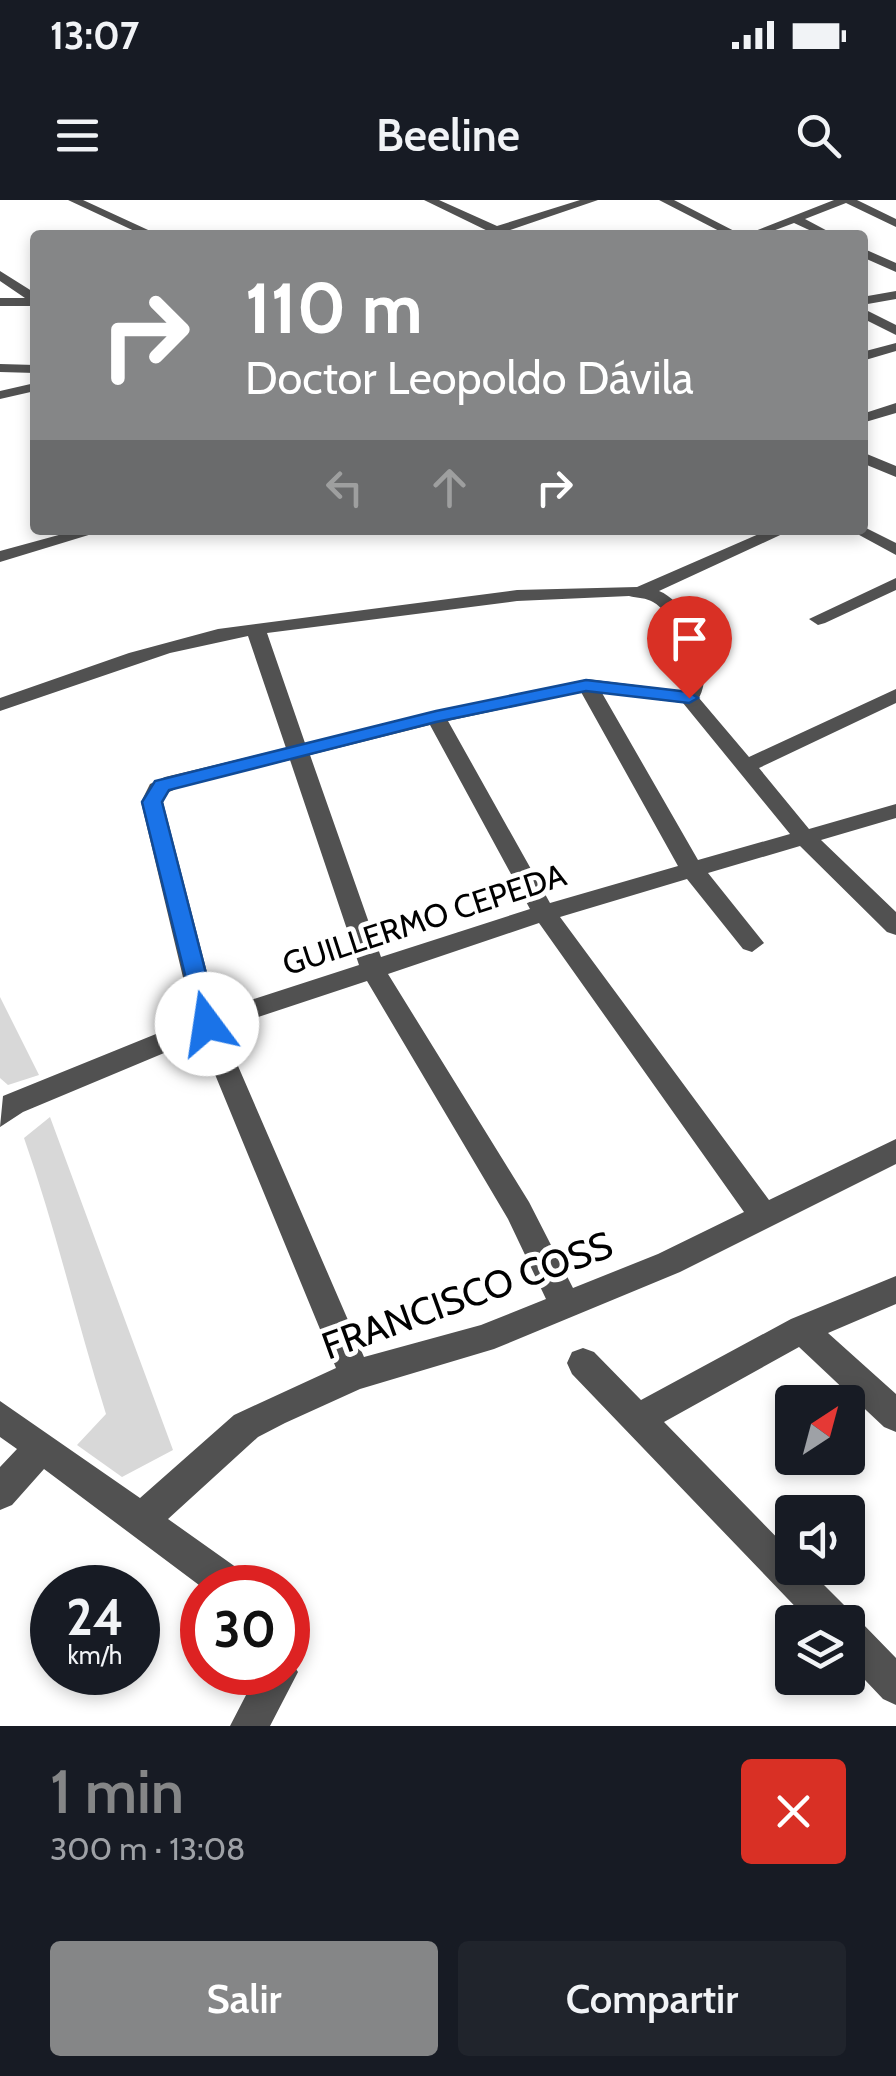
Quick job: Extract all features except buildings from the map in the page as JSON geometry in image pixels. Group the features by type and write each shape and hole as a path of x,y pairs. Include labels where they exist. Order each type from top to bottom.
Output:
{"street":[{"path":"74,200 143,230"},
{"path":"430,200 495,230"},
{"path":"510,230 592,200"},
{"path":"665,200 726,230"},
{"path":"764,230 838,201 896,224"},
{"path":"794,218 819,230"},
{"path":"868,255 894,267"},
{"path":"868,271 894,267"},
{"path":"0,276 30,297"},
{"path":"868,300 896,294"},
{"path":"0,302 30,301"},
{"path":"868,316 896,332"},
{"path":"868,355 896,347"},
{"path":"0,368 30,369"},
{"path":"0,395 30,389"},
{"path":"868,417 896,408"},
{"path":"868,460 896,472"},
{"path":"0,558 79,535"},
{"path":"748,535 757,540"},
{"path":"643,591 770,535"},
{"path":"868,535 896,550"},
{"path":"818,618 896,584"},
{"path":"0,705 195,641 256,630 611,588 643,591 666,602 686,640 696,681 689,698"},
{"path":"256,630 373,970 519,1211 564,1305"},
{"path":"586,685 691,868 752,943"},
{"path":"355,1375 207,1024 152,802 155,792 174,782 436,717 586,685 689,698 749,765 806,838 896,926"},
{"path":"749,765 896,694"},
{"path":"436,717 544,913 763,1215"},
{"name":"GUILLERMO CEPEDA","path":"4,1105 207,1024 544,913 896,810"},
{"name":"FRANCISCO COSS","path":"140,1520 246,1426 355,1375 484,1339 669,1264 896,1151"},
{"path":"638,1419 802,1329 896,1290"},
{"path":"802,1329 896,1416"},
{"path":"583,1363 819,1605"},
{"path":"0,1418 202,1565"},
{"path":"0,1494 40,1448"},
{"path":"865,1654 896,1686"},
{"path":"249,1726 266,1695"}],"shaded area":[{"path":"0,997 39,1075 8,1085 0,1078"},
{"path":"50,1117 173,1450 122,1477 77,1445 106,1414 24,1138"}],"route":[{"path":"207,1024 152,802 162,786 436,717 586,685 610,685 689,698"}]}
